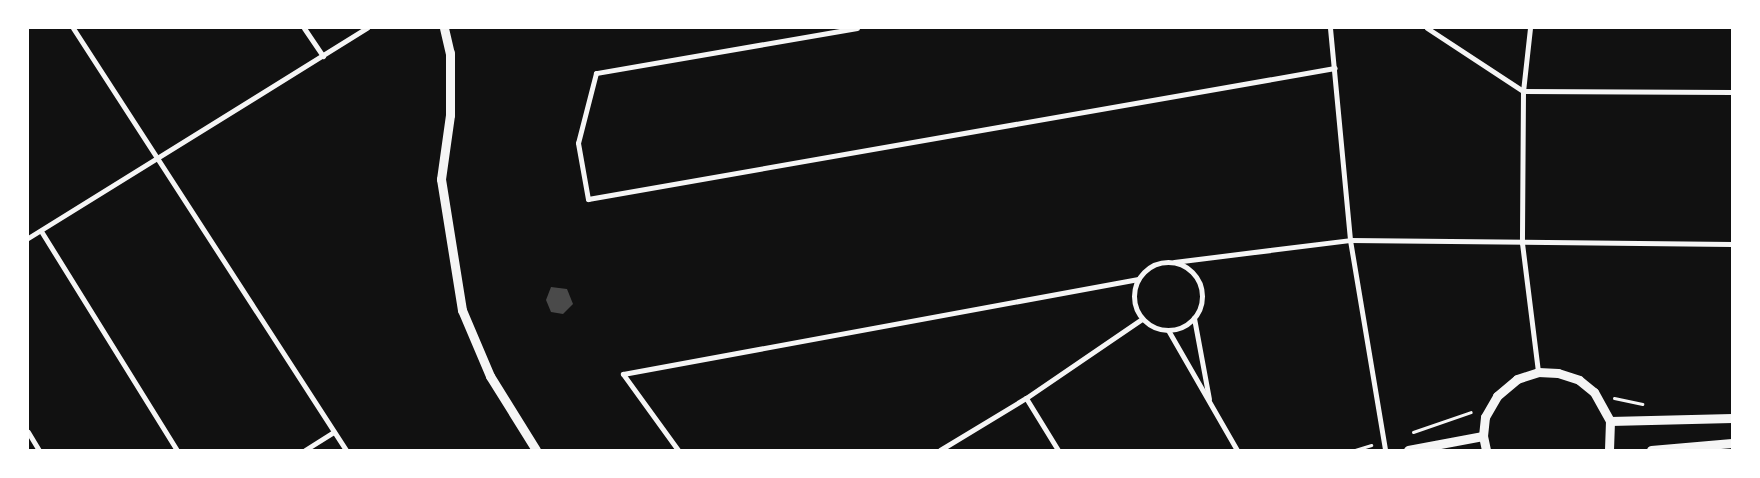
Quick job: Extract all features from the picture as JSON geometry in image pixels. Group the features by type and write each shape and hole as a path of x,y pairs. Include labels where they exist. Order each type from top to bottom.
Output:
{"street":[{"path":"73,28 159,158 346,450"},
{"path":"304,28 323,56"},
{"path":"28,238 367,28"},
{"path":"444,28 450,53 450,115 441,179 462,310 490,376 536,450"},
{"path":"857,28 596,72 578,142 588,199 1335,68"},
{"path":"1330,28 1350,240 1385,450"},
{"path":"1427,28 1523,91 1732,92"},
{"path":"1530,28 1523,91 1522,243 1538,372"},
{"path":"41,231 177,450"},
{"path":"678,450 624,374 1138,279 1153,265 1350,240 1732,244"},
{"path":"1174,262 1192,272 1201,290 1200,304 1194,318 1210,405"},
{"path":"1138,279 1134,300 1142,319 1158,329 1168,330 1177,329 1194,318"},
{"path":"940,450 1026,398 1142,319"},
{"path":"1168,330 1237,450"},
{"path":"1486,450 1482,436 1485,417 1496,396 1517,380 1538,372 1558,373 1579,380 1594,392 1610,421 1609,450"},
{"path":"1026,398 1058,450"},
{"path":"1610,421 1732,418"},
{"path":"28,432 39,450"},
{"path":"305,450 334,432"},
{"path":"1408,450 1482,436"},
{"path":"1651,450 1732,443"}],"path":[{"path":"1611,395 1621,402 1645,404"},
{"path":"1410,433 1461,417 1477,406"},
{"path":"1355,450 1384,440"}],"building":[{"path":"551,287 567,289 573,304 563,314 551,312 546,300"}]}
